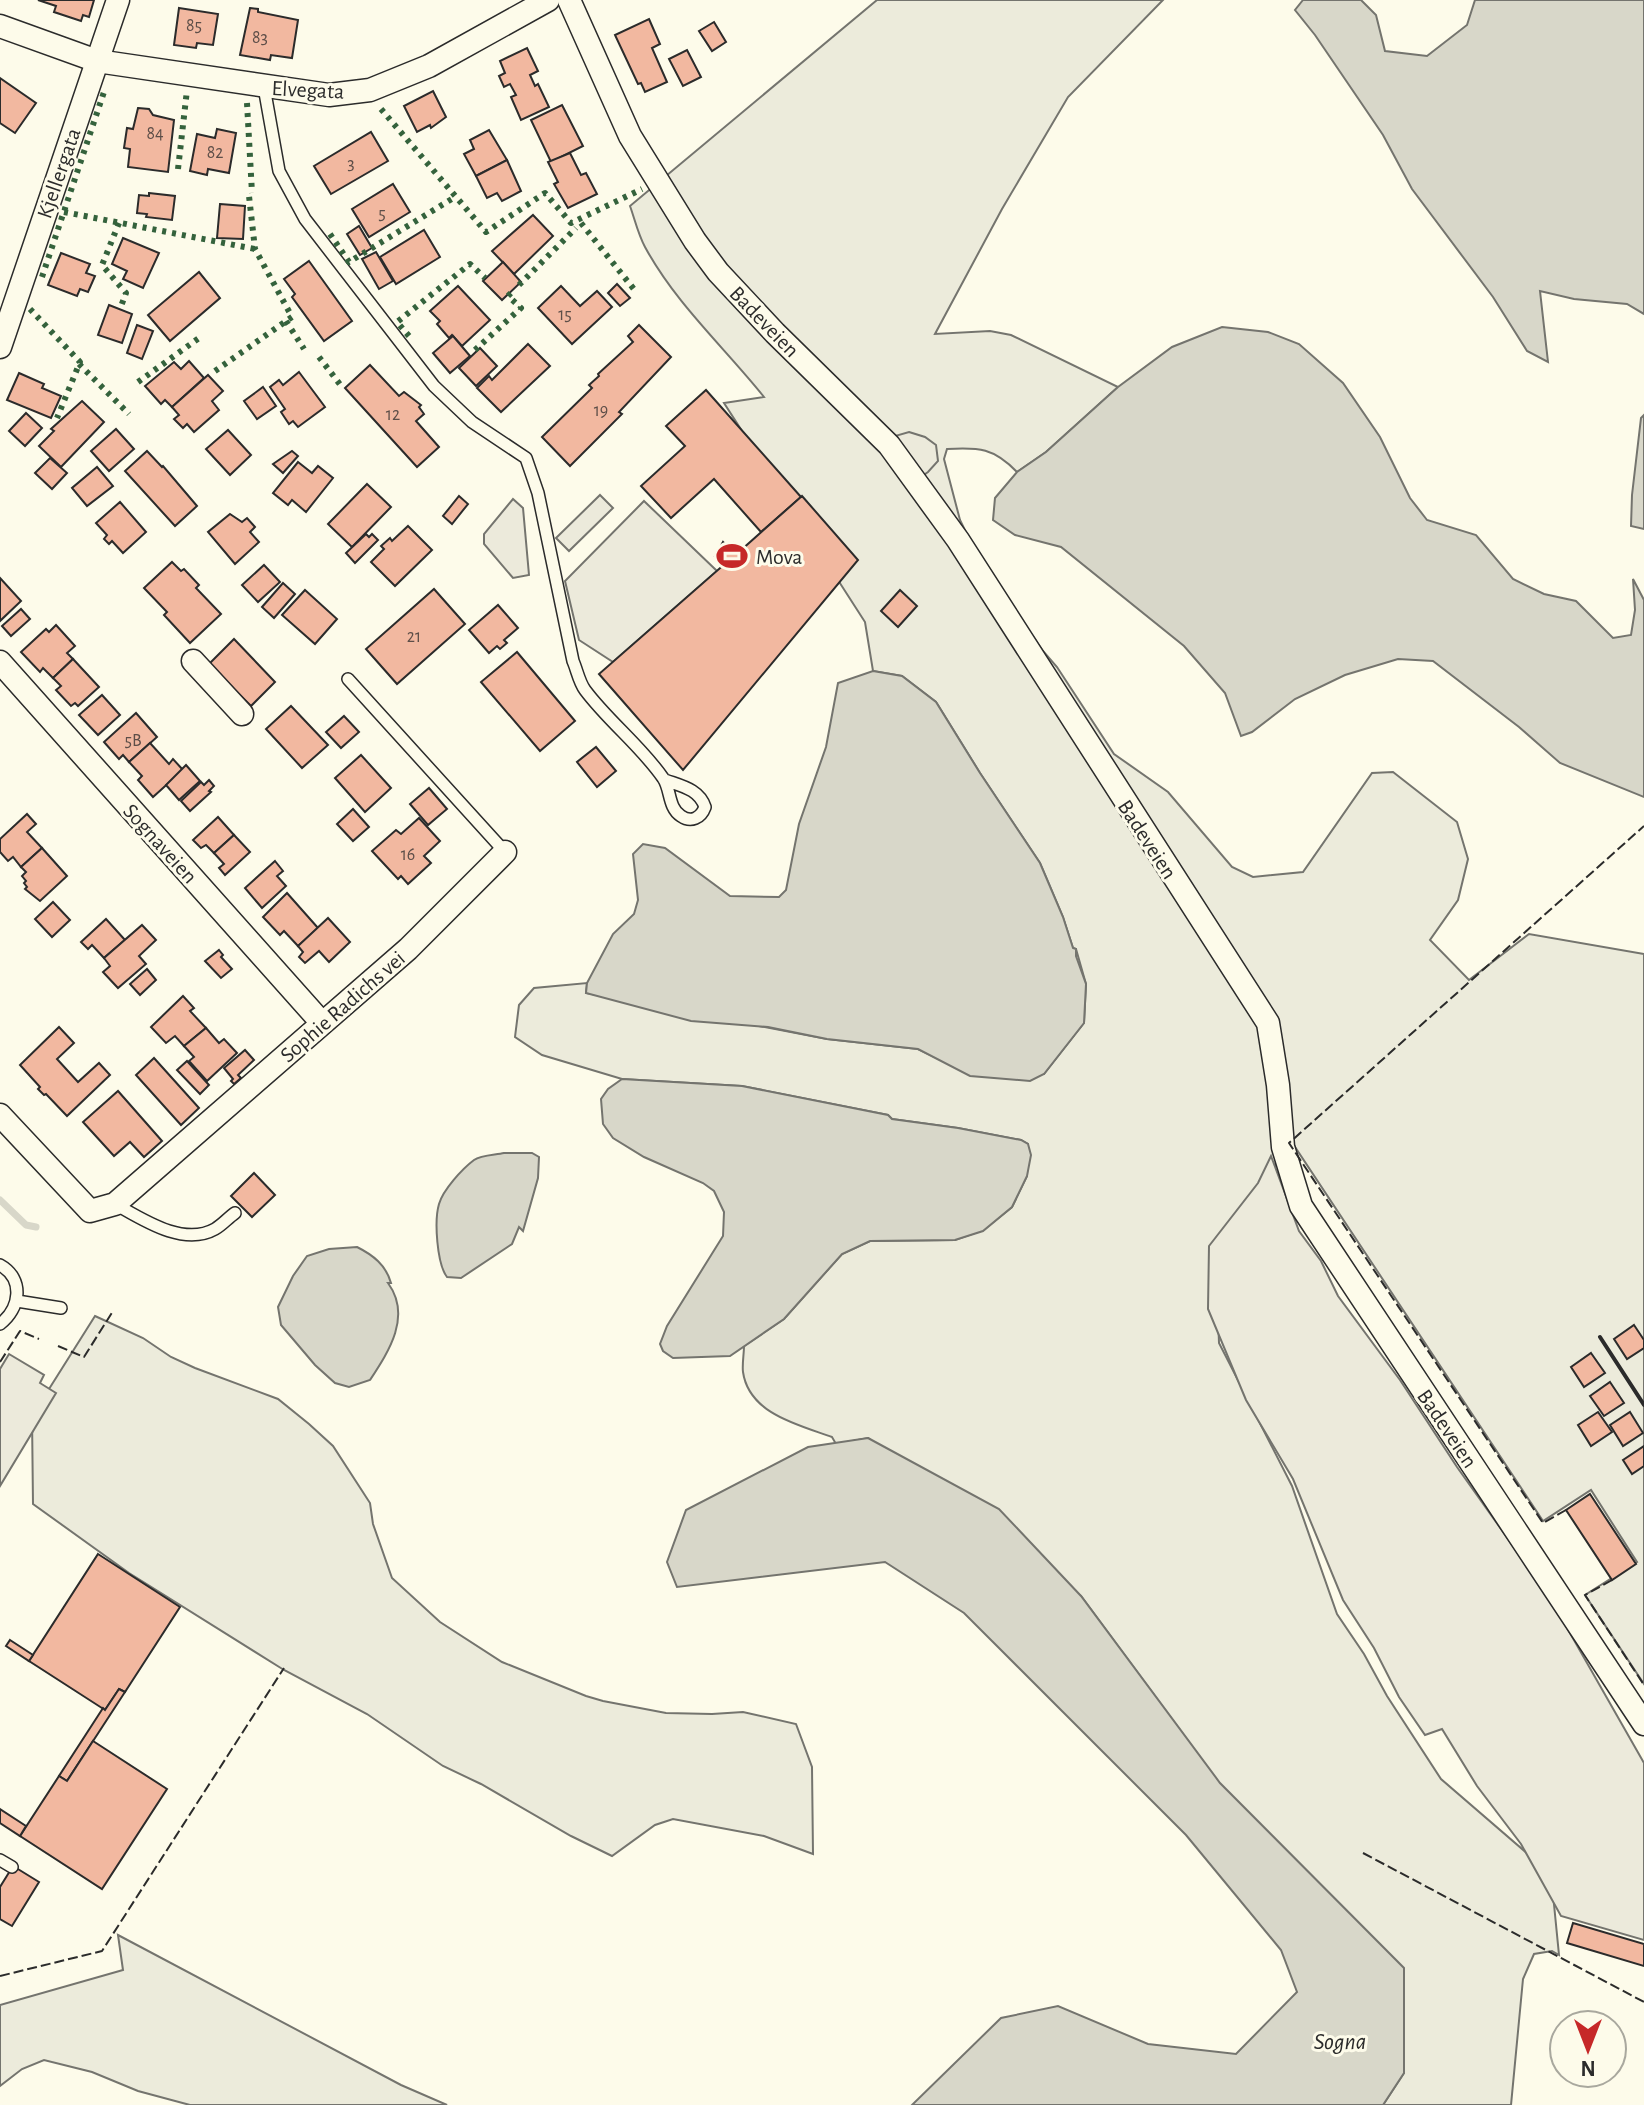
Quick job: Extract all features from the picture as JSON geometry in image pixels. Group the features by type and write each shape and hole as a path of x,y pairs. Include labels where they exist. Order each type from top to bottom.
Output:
{"street":[{"name":"Kjellergata","path":"0,347 7,305 118,0"},
{"name":"Elvegata","path":"0,26 97,61 329,95 370,90 429,66 548,0"},
{"name":"Badeveien","path":"569,0 630,136 695,241 718,272 775,333 889,445 958,540 1268,1023 1278,1085 1283,1147 1301,1206 1644,1724"},
{"path":"193,661 242,714"},
{"name":"Sognaveien","path":"0,662 322,1023"},
{"name":"Sophie Radichs vei","path":"115,1204 408,949 505,852"},
{"path":"0,1115 90,1211 115,1204"}],"lane":[{"path":"264,87 279,171 305,219 434,386 472,422 526,458 538,493 573,661 583,688 665,780"},
{"name":"Sophie Radichs vei","path":"348,679 505,852"},
{"path":"115,1204 156,1227 181,1233 198,1234 214,1230 235,1213"},
{"path":"0,1265 5,1267 16,1283 17,1301 10,1316 0,1324"},
{"path":"17,1301 61,1308"},
{"path":"0,1860 12,1867"}],"shaded area":[{"path":"877,0 1163,0 1068,97 1002,209 935,334 990,331 1011,335 1118,387 1046,452 1017,472 1001,458 977,449 947,449 944,459 960,520 979,559 1057,667 1114,754 1168,792 1232,867 1253,877 1303,872 1372,773 1393,772 1457,822 1468,859 1458,900 1430,940 1469,980 1529,934 1644,954 1644,1684 1585,1595 1637,1562 1591,1490 1543,1521 1293,1144 1278,1148 1269,1204 1217,1287 1219,1343 1292,1486 1337,1614 1441,1779 1551,1874 1559,1955 1552,1951 1534,1954 1523,1979 1511,2105 1383,2105 1404,2073 1219,1783 1081,1596 868,1438 836,1444 832,1437 777,1416 755,1398 747,1386 743,1372 744,1346 784,1319 842,1254 870,1241 955,1240 983,1230 1012,1207 1027,1176 1028,1144 958,1128 892,1119 888,1115 742,1086 622,1079 542,1055 515,1037 519,1005 534,988 587,983 586,993 827,1039 918,1049 943,1061 1044,1074 1084,1023 1086,984 1076,949 1040,863 936,702 902,676 873,671 865,622 724,403 764,397 701,325 657,268 638,232 630,206"},
{"path":"909,432 925,437 936,445 938,461 918,479 895,436"},
{"path":"600,495 613,508 569,551 556,538"},
{"path":"513,499 523,508 529,575 513,578 484,544 484,534"},
{"path":"644,501 717,571 613,662 579,640 565,581"},
{"path":"1271,1156 1299,1231 1321,1261 1338,1296 1400,1380 1550,1598 1644,1763 1644,1940 1561,1916 1521,1844 1477,1786 1442,1729 1425,1735 1399,1697 1374,1648 1343,1600 1293,1479 1246,1400 1208,1309 1209,1246 1258,1183"},
{"path":"95,1316 143,1338 171,1357 195,1368 278,1399 309,1424 333,1446 370,1503 373,1524 392,1578 440,1622 502,1662 603,1701 666,1713 743,1712 796,1724 812,1767 813,1854 764,1836 673,1819 655,1825 612,1856 443,1766 367,1714 284,1670 129,1573 33,1504 32,1416"},
{"path":"9,1354 44,1375 40,1383 56,1393 0,1486 0,1369"},
{"path":"118,1935 401,2085 447,2105 190,2105 138,2091 92,2072 44,2060 22,2069 0,2086 0,2005 123,1970"}],"water":[{"path":"1303,0 1361,0 1376,15 1385,51 1427,56 1467,25 1475,0 1644,0 1644,314 1627,304 1574,299 1540,291 1548,362 1527,351 1493,297 1412,189 1383,135 1295,10"},
{"path":"1222,327 1268,332 1299,344 1343,383 1380,437 1410,498 1427,520 1476,535 1513,579 1544,594 1576,601 1613,638 1631,635 1635,610 1633,579 1644,600 1644,797 1560,763 1433,661 1398,659 1345,675 1295,699 1252,732 1241,736 1225,693 1184,646 1061,547 1015,535 993,520 995,498 1017,472 1046,452 1118,387 1172,347"},
{"path":"1644,415 1644,529 1631,526 1641,418"},
{"path":"873,671 902,676 936,702 1040,863 1076,949 1086,984 1084,1023 1044,1074 1030,1081 970,1076 918,1049 827,1039 768,1027 691,1021 586,993 587,983 613,934 634,914 638,900 633,854 643,844 665,848 730,896 779,897 786,890 799,824 826,747 838,683"},
{"path":"622,1079 742,1086 888,1115 892,1119 1021,1140 1028,1144 1031,1155 1027,1176 1012,1207 983,1231 955,1240 870,1241 842,1254 784,1319 730,1356 673,1358 663,1351 660,1344 667,1326 723,1236 724,1212 714,1191 703,1183 644,1157 613,1138 603,1124 601,1099 608,1089"},
{"path":"504,1153 532,1153 539,1157 538,1178 523,1231 519,1227 512,1244 461,1278 447,1277 437,1242 437,1211 441,1198 474,1160"},
{"path":"357,1247 373,1257 386,1271 395,1295 398,1321 390,1345 370,1380 349,1387 335,1383 315,1365 281,1325 278,1307 307,1256 329,1249"},
{"name":"Sogna","path":"868,1438 999,1509 1081,1596 1220,1783 1404,1968 1404,2073 1383,2105 912,2105 1001,2018 1058,2006 1148,2044 1236,2054 1297,1992 1281,1950 1186,1835 964,1613 885,1562 677,1587 667,1562 686,1510 808,1447"}],"building":[{"path":"38,0 94,0 89,17 83,15 81,21 54,12 56,6"},
{"path":"179,8 218,14 213,45 197,43 196,48 174,45"},
{"path":"250,8 298,20 292,58 271,55 270,60 240,55"},
{"path":"649,19 660,44 652,48 667,82 645,92 641,83 638,84 615,35"},
{"path":"714,22 726,42 712,51 699,31"},
{"path":"527,48 538,71 530,75 549,107 521,120 511,97 516,95 510,84 504,87 499,76 505,73 500,61"},
{"path":"687,50 701,77 683,86 669,59"},
{"path":"0,78 36,103 15,133 0,123"},
{"path":"433,91 446,117 431,128 430,125 417,132 404,106"},
{"path":"562,105 583,146 551,162 531,120"},
{"path":"138,108 149,109 153,115 174,120 168,172 128,167 130,149 124,148 127,128 133,129"},
{"path":"217,129 236,133 229,173 208,169 207,175 190,171 197,134 215,138"},
{"path":"489,130 507,160 476,176 464,154 474,149 470,140"},
{"path":"371,132 388,161 331,194 314,166"},
{"path":"570,153 581,175 586,173 597,194 568,208 554,184 558,182 548,162"},
{"path":"507,160 521,191 502,201 497,193 487,198 476,176"},
{"path":"393,184 410,212 369,237 352,209"},
{"path":"149,193 175,196 172,220 137,213 139,195 149,196"},
{"path":"220,204 245,206 243,239 217,238"},
{"path":"533,215 553,236 514,274 492,251"},
{"path":"359,226 372,248 360,255 347,234"},
{"path":"424,230 440,257 396,284 380,257"},
{"path":"123,238 159,253 143,288 123,279 127,271 112,264"},
{"path":"376,252 393,281 379,289 362,259"},
{"path":"61,253 90,264 86,273 95,276 88,292 80,289 77,296 48,285"},
{"path":"309,261 352,321 324,341 292,297 295,294 284,279"},
{"path":"503,262 521,282 502,300 483,281"},
{"path":"199,272 220,298 170,341 148,315"},
{"path":"617,284 630,298 620,306 608,293"},
{"path":"458,286 490,320 462,346 452,335 449,338 437,324 440,321 430,311"},
{"path":"561,286 580,306 597,291 612,307 572,344 538,308"},
{"path":"109,305 132,314 122,343 98,335"},
{"path":"137,325 153,331 142,359 127,353"},
{"path":"639,325 671,357 619,412 622,414 570,466 542,437 592,388 589,385 598,374 633,342 628,336"},
{"path":"453,336 470,356 450,373 433,353"},
{"path":"528,344 550,366 501,412 477,388 489,376 492,380"},
{"path":"480,348 497,366 476,386 459,368"},
{"path":"189,361 204,378 172,407 165,400 161,404 145,386 174,362 181,369"},
{"path":"370,365 399,396 404,392 421,405 419,407 424,414 416,421 439,447 417,467 345,388"},
{"path":"299,372 325,407 298,427 293,421 289,424 281,412 285,409 270,387 279,380 283,385"},
{"path":"19,373 61,396 51,418 7,400"},
{"path":"208,375 223,391 212,401 219,410 194,432 187,424 183,428 174,419 179,415 172,407"},
{"path":"263,387 276,406 257,419 244,401"},
{"path":"706,390 801,497 761,532 714,479 671,518 641,486 685,446 666,426"},
{"path":"82,401 104,422 61,467 39,446 54,431 51,429"},
{"path":"26,413 42,428 25,446 9,431"},
{"path":"116,429 134,449 109,471 91,451"},
{"path":"228,430 251,455 230,475 206,449"},
{"path":"147,451 197,506 175,526 125,471"},
{"path":"292,451 298,456 283,473 273,464"},
{"path":"50,458 67,473 52,489 35,473"},
{"path":"298,462 312,473 318,466 333,478 306,512 292,500 288,505 273,493"},
{"path":"97,467 113,486 87,506 72,488"},
{"path":"367,484 391,507 352,547 328,524"},
{"path":"459,496 468,504 452,524 443,516"},
{"path":"802,496 858,560 683,770 599,674 727,562 715,556 723,542 728,547 733,543 740,551"},
{"path":"120,502 146,532 123,553 112,541 109,544 104,539 107,535 96,523"},
{"path":"230,514 242,522 247,518 255,527 250,532 259,542 235,564 208,532"},
{"path":"408,526 432,550 395,586 371,562 384,549 381,546 390,538 392,541"},
{"path":"366,534 369,537 372,534 378,540 355,563 346,553"},
{"path":"172,562 181,571 184,569 199,585 196,588 221,614 190,643 144,588"},
{"path":"264,565 280,582 258,602 242,585"},
{"path":"0,578 21,601 0,621"},
{"path":"283,583 295,594 274,618 262,607"},
{"path":"434,589 465,624 397,684 366,649"},
{"path":"305,590 337,619 315,644 282,615"},
{"path":"900,590 917,606 898,627 881,611"},
{"path":"498,605 518,628 504,640 507,643 489,653 469,630"},
{"path":"21,609 30,619 11,636 2,626"},
{"path":"56,625 75,646 67,653 73,659 53,678 43,668 40,672 21,652 46,629 49,632"},
{"path":"234,639 275,682 251,706 209,664"},
{"path":"517,652 575,721 540,751 481,682"},
{"path":"73,659 99,687 78,706 75,703 71,706 56,690 61,686 53,678"},
{"path":"102,695 120,715 98,735 79,715"},
{"path":"291,706 328,745 302,768 266,729"},
{"path":"136,713 157,737 129,762 123,755 119,759 104,742"},
{"path":"344,716 359,732 341,748 326,732"},
{"path":"150,743 169,764 173,759 183,770 153,797 138,780 142,776 129,762"},
{"path":"596,747 616,771 597,787 577,762"},
{"path":"361,755 391,788 365,812 335,778"},
{"path":"186,765 200,781 179,800 166,785"},
{"path":"209,780 214,786 211,792 190,811 181,801 201,782 204,785"},
{"path":"429,788 447,809 428,825 410,804"},
{"path":"353,809 369,827 353,841 337,824"},
{"path":"27,814 36,824 27,832 42,848 21,867 13,857 8,861 0,852 0,839"},
{"path":"218,817 234,835 214,853 206,845 201,848 193,840"},
{"path":"419,818 440,841 424,856 431,863 408,884 401,876 398,879 372,851 396,830 401,834"},
{"path":"234,835 250,852 225,875 219,868 224,864 214,853"},
{"path":"42,848 67,876 40,901 25,889 26,881 22,876 26,872 21,867"},
{"path":"275,861 283,871 277,876 286,886 262,908 245,888"},
{"path":"287,893 318,928 298,946 284,931 280,935 263,917"},
{"path":"53,902 70,920 52,937 35,919"},
{"path":"328,918 350,942 329,962 319,951 305,963 299,957 303,952 298,946"},
{"path":"106,919 125,940 104,958 92,945 88,949 81,942"},
{"path":"142,925 156,940 139,956 146,964 118,988 103,972 110,966 104,958"},
{"path":"219,950 232,969 221,978 205,961"},
{"path":"147,969 156,980 140,995 130,984"},
{"path":"183,996 194,1008 190,1011 206,1028 184,1046 175,1036 166,1043 151,1027"},
{"path":"59,1027 74,1043 57,1059 78,1082 99,1063 110,1075 67,1116 38,1089 40,1087 20,1065"},
{"path":"206,1028 219,1043 224,1039 237,1053 207,1081 189,1061 194,1057 184,1046"},
{"path":"245,1050 254,1060 238,1075 241,1078 234,1084 224,1068"},
{"path":"154,1058 199,1108 181,1125 136,1075"},
{"path":"187,1061 209,1085 200,1094 177,1070"},
{"path":"118,1091 162,1141 144,1157 130,1142 114,1156 83,1122"},
{"path":"254,1173 275,1195 252,1217 231,1196"},
{"path":"1634,1325 1644,1340 1644,1348 1627,1359 1614,1339"},
{"path":"1591,1353 1605,1373 1584,1387 1571,1367"},
{"path":"1610,1382 1624,1403 1604,1416 1590,1396"},
{"path":"1598,1412 1612,1432 1591,1446 1578,1425"},
{"path":"1630,1412 1643,1433 1623,1446 1610,1425"},
{"path":"1644,1446 1644,1466 1632,1474 1623,1460"},
{"path":"1590,1494 1636,1564 1612,1580 1566,1510"},
{"path":"98,1554 180,1607 125,1692 119,1689 105,1710 29,1661"},
{"path":"10,1640 33,1655 29,1661 6,1646"},
{"path":"119,1689 125,1692 67,1781 59,1776 103,1708 105,1710"},
{"path":"93,1741 167,1789 102,1889 20,1836 59,1776 67,1781"},
{"path":"0,1809 26,1826 20,1836 0,1823"},
{"path":"13,1866 39,1882 12,1926 0,1919 0,1887"},
{"path":"1573,1923 1644,1944 1644,1966 1567,1943"}],"waterway":[{"path":"0,1200 26,1225 36,1227"}],"hedge":[{"path":"42,277 105,89"},
{"path":"178,169 187,90"},
{"path":"247,103 252,193"},
{"path":"381,109 486,232 545,193 571,223 642,189"},
{"path":"215,371 292,317 255,249 249,196"},
{"path":"330,234 349,262 455,197"},
{"path":"64,212 255,249"},
{"path":"119,223 102,265 126,293 120,309"},
{"path":"581,223 637,293"},
{"path":"519,285 576,228"},
{"path":"409,336 397,322 470,264 485,278"},
{"path":"475,350 521,308 508,296 511,293"},
{"path":"30,309 80,362 57,418"},
{"path":"286,321 304,349"},
{"path":"138,382 199,338"},
{"path":"319,357 342,387"},
{"path":"79,364 129,414"}],"fence":[{"path":"1566,1510 1543,1523 1289,1143 1644,826"},
{"path":"58,1346 84,1357 113,1311"},
{"path":"0,1362 20,1331 39,1339"},
{"path":"1612,1580 1585,1595 1644,1685"},
{"path":"0,1976 102,1951 284,1668"},
{"path":"1363,1853 1644,2002"}],"wall":[{"path":"1600,1337 1644,1405"}],"place":[{"name":"Mova","path":"732,556"}]}
